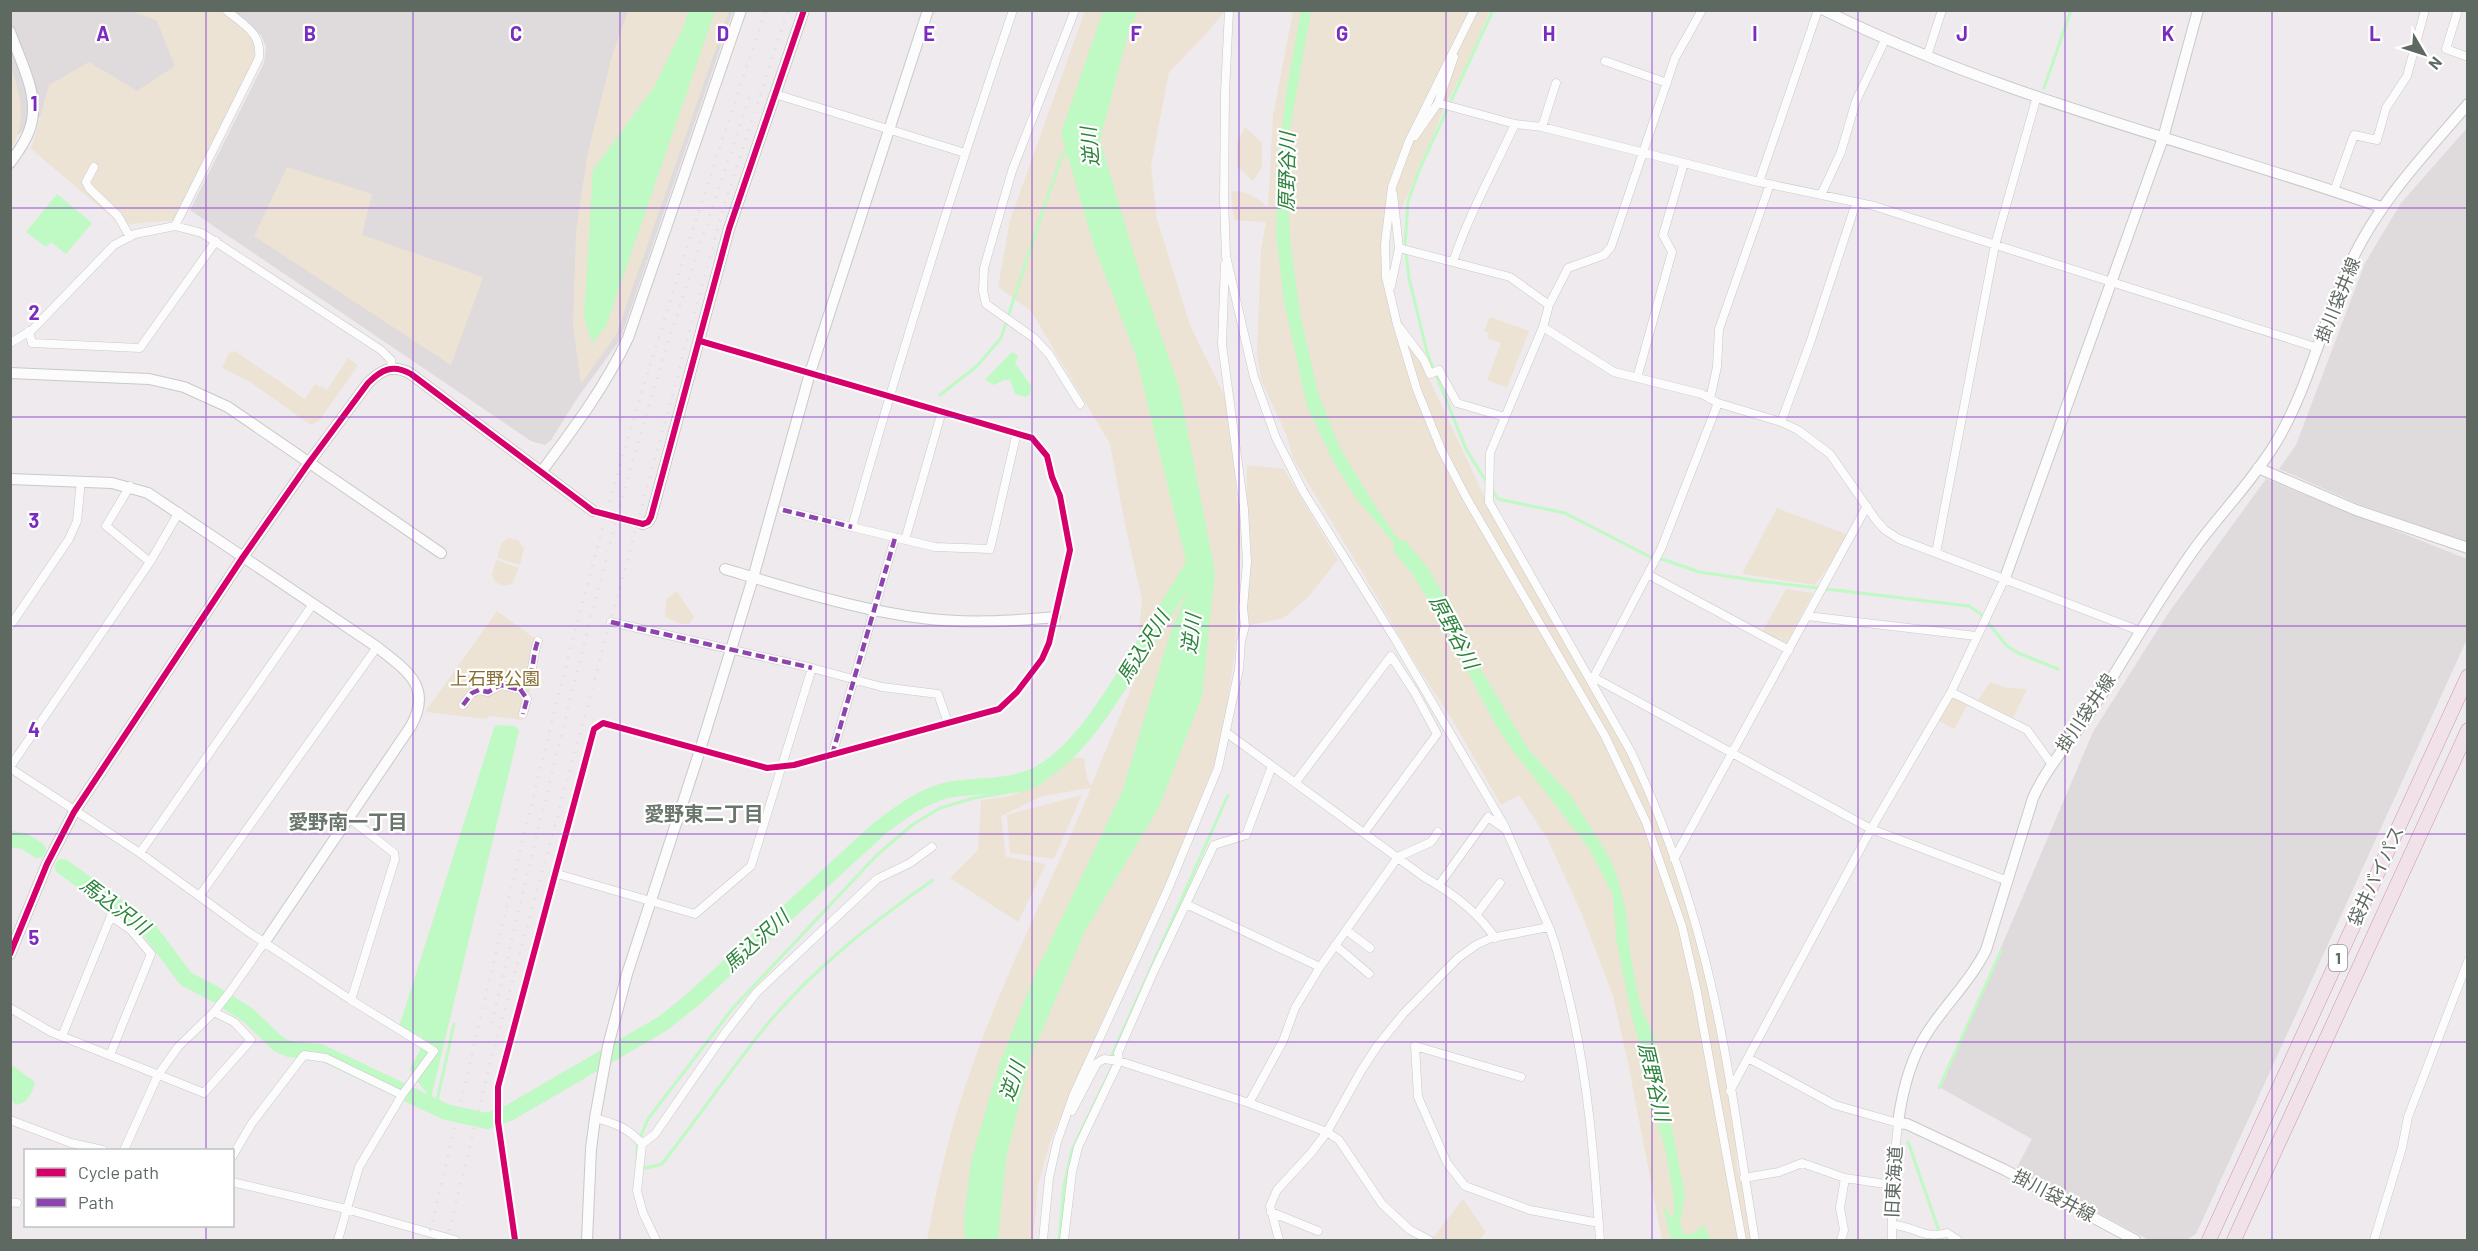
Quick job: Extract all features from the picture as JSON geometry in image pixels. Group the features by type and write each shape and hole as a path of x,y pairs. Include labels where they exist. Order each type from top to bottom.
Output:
{"highway":[{"name":"袋井バイパス","path":"2209,1240 2468,676"},
{"name":"袋井バイパス","path":"2234,1240 2468,730"}],"street":[{"path":"175,226 259,58 261,47 258,39 226,10"},
{"path":"542,471 595,400 628,338 741,10"},
{"path":"643,524 651,517 729,228 804,10"},
{"path":"587,1240 591,1149 595,1118 608,1046 627,974 753,578 810,373 887,130 928,10"},
{"path":"852,527 889,396 965,153 1013,10"},
{"path":"1075,10 1012,171 987,256 983,291 986,304 1034,338 1048,354 1080,404"},
{"path":"1043,1240 1049,1178 1073,1096 1195,826 1218,768 1227,733 1245,626 1244,509 1222,344 1226,256 1225,93 1229,10"},
{"path":"1474,10 1408,141 1392,187 1385,244 1386,276 1397,324 1417,390 1441,449 1466,497 1605,736 1646,822 1682,926 1697,992 1742,1240"},
{"path":"1702,10 1675,58 1611,247 1604,255 1568,268 1549,305 1543,327 1490,453 1489,502 1592,679 1650,792 1674,859 1712,989 1755,1240"},
{"path":"1759,182 1818,10"},
{"path":"1824,10 1886,40 2037,96 2381,207"},
{"path":"1927,56 1942,10"},
{"path":"1730,1091 1871,829 1951,692 2004,578 2163,138 2198,10"},
{"path":"2334,191 2354,135 2377,140 2386,108 2407,76 2425,10"},
{"path":"2458,10 2446,49 2468,57"},
{"path":"10,32 33,96 30,130 10,163"},
{"path":"1821,195 1841,152 1856,101 1886,40"},
{"path":"1408,141 1418,134 1438,103 1453,67 1457,43"},
{"path":"1605,61 1667,83"},
{"path":"1542,127 1556,83"},
{"path":"775,94 965,153"},
{"path":"1936,553 1995,245 2037,96"},
{"path":"1438,103 1515,124 1542,127 1759,182 1856,203 2112,281 2318,348"},
{"name":"掛川袋井線","path":"2135,1240 2005,1170 1917,1128 1898,1123 1902,1095 1918,1049 1929,1029 1978,966 1986,950 2032,798 2052,763 2093,709 2140,631 2198,545 2258,468 2287,421 2350,264 2381,207 2392,191 2468,104"},
{"path":"1453,262 1466,224 1477,206 1515,124"},
{"path":"1637,378 1672,252 1663,235 1684,163"},
{"path":"94,167 86,182 89,188 118,216 130,237"},
{"path":"1592,679 1661,549 1714,401 1719,328 1770,184"},
{"path":"1391,298 1399,248 1392,187"},
{"path":"1781,422 1810,343 1856,203"},
{"path":"10,343 29,332 114,245 130,237 175,226 202,233 216,241 381,350 391,360 392,368"},
{"path":"29,332 32,343 140,348 216,241"},
{"path":"1399,248 1510,277 1549,305"},
{"path":"1226,256 1254,377 1276,438 1303,490 1395,639 1506,830 1556,945 1577,1031 1587,1092 1600,1240"},
{"path":"1397,324 1424,360 1430,374 1439,370 1457,403 1505,417"},
{"path":"1543,327 1614,372 1702,394 1714,401 1781,422 1812,439 1830,454 1885,530 1899,539 2140,631"},
{"path":"515,1240 498,1122 498,1087 594,729 603,723 767,768 794,765 999,709 1017,692 1042,659 1049,643 1070,550 1060,496 1047,456 1032,438 700,341"},
{"path":"10,954 47,864 74,812 243,557 308,464 368,383 380,372 401,368 411,374 593,511"},
{"path":"10,373 125,376 184,387 228,407 441,553"},
{"path":"906,540 942,411"},
{"path":"783,510 934,546 990,549 1017,432"},
{"path":"2258,468 2356,510 2468,548"},
{"path":"10,479 112,483 130,486 156,497 377,647 407,671 418,689 420,701 411,726 264,943 214,1012 178,1047 158,1075 124,1149"},
{"path":"10,626 69,539 77,521 81,481"},
{"path":"130,486 106,526 150,562"},
{"path":"1674,859 1867,506"},
{"path":"179,512 150,562 10,768 200,895 264,943 434,1051 404,1092 359,1167 338,1240"},
{"path":"832,755 895,538"},
{"path":"725,569 875,610 922,618 1001,622 1055,617"},
{"path":"1649,574 1789,650"},
{"path":"140,854 313,604"},
{"path":"1808,616 1976,636"},
{"path":"611,622 812,668 882,687 938,694 948,723"},
{"path":"463,705 472,693 479,690 488,692 501,685 520,689 525,685 531,674 538,641"},
{"path":"200,895 377,647"},
{"path":"1295,783 1391,656 1415,693 1437,734 1364,833"},
{"path":"554,873 650,903 695,914 751,866 812,668"},
{"path":"1592,679 1871,829 2008,881"},
{"path":"520,689 526,699 523,714"},
{"path":"1951,692 2027,730 2052,763"},
{"path":"1227,733 1439,885 1485,923 1495,938"},
{"path":"1064,1240 1072,1172 1078,1147 1119,1061 1118,1053 1144,993 1215,845 1246,835 1272,766"},
{"path":"1439,885 1488,817 1506,830"},
{"path":"348,818 394,853 395,859 351,1000"},
{"path":"1249,1102 1283,1041 1295,1008 1335,945 1398,857 1431,842 1438,832"},
{"path":"656,1240 643,1213 636,1191 642,1144 655,1134 725,1033 757,992 878,879 910,863 932,847"},
{"path":"1476,915 1500,883"},
{"path":"1186,904 1320,967"},
{"path":"62,1036 111,916 131,930 151,954 110,1055"},
{"path":"1279,1240 1270,1206 1277,1190 1327,1132 1361,1071 1378,1045 1404,1013 1458,958 1476,945 1495,938 1549,927"},
{"path":"1346,930 1370,948"},
{"path":"1335,945 1369,974"},
{"path":"2374,1240 2402,1148 2408,1117 2468,961"},
{"path":"10,1008 62,1036 204,1093 251,1040 234,1022 214,1012"},
{"path":"1521,1077 1415,1046 1418,1097 1447,1163 1465,1186 1530,1210 1599,1223"},
{"path":"234,1154 252,1123 304,1055 326,1058 404,1092"},
{"path":"1748,1058 1835,1105 1898,1123"},
{"path":"1061,1132 1097,1063 1104,1059 1119,1061 1249,1102 1327,1132 1340,1140 1389,1211 1410,1230 1429,1240"},
{"path":"595,1118 616,1124 635,1136 642,1144"},
{"path":"10,1120 71,1143 98,1149"},
{"name":"旧東海道","path":"1892,1240 1892,1185 1898,1123"},
{"path":"1744,1178 1779,1172 1802,1164 1845,1178 1892,1185"},
{"path":"1841,1240 1844,1230 1840,1208 1845,1178"},
{"path":"234,1182 346,1209 455,1240"},
{"path":"1271,1212 1318,1231"},
{"path":"1892,1225 1900,1225 1926,1235 1947,1233 1958,1240"}],"shaded area":[{"path":"166,10 187,74 127,113 91,75 14,138 11,143 11,11"},
{"path":"231,11 733,11 620,340 578,397 551,440 545,445 531,441 190,210 264,63 266,47 261,35"},
{"path":"2467,128 2467,542 2361,505 2279,469 2296,445 2365,263 2401,203"},
{"path":"2266,479 2467,559 2467,639 2196,1234 2186,1240 2149,1240 2016,1169 2032,1139 1941,1088 2093,732 2167,615"}],"green space":[{"path":"132,11 226,11 255,42 254,59 178,220 129,224 115,220 31,149 49,85 89,62 137,91 175,66 157,21"},
{"path":"628,11 729,11 616,335 581,384 573,325 576,232 587,157 611,59"},
{"path":"1085,11 1225,11 1169,72 1151,166 1157,219 1190,325 1229,405 1240,536 1235,651 1217,758 1198,804 1182,855 1100,1025 1050,1142 1038,1185 1033,1240 927,1240 946,1151 975,1059 1006,981 1091,788 1042,796 1001,816 1006,857 1046,864 1018,922 950,878 978,850 981,800 1006,797 1040,785 1072,758 1084,758 1087,778 1091,786 1135,679 1142,599 1110,444 1031,311 998,287 1010,220"},
{"path":"1293,11 1490,11 1468,63 1444,108 1421,166 1385,244 1392,300 1492,513 1643,776 1695,926 1710,989 1735,1120 1737,1166 1754,1240 1662,1240 1613,996 1581,912 1548,840 1519,795 1501,805 1456,726 1417,666 1293,459 1286,434 1261,380 1257,353 1261,249 1266,222 1234,220 1231,191 1252,195 1268,208 1273,116"},
{"path":"10,64 21,106 19,127 11,149"},
{"path":"1245,127 1262,143 1262,167 1253,181 1237,166 1237,143"},
{"path":"287,167 372,194 362,235 483,277 451,365 254,236"},
{"path":"1490,317 1529,331 1507,388 1487,380 1501,343 1487,338 1489,333 1484,331"},
{"path":"235,351 305,399 315,384 327,390 348,358 358,365 320,420 311,425 250,382 222,368 229,353"},
{"path":"1247,465 1284,469 1338,560 1309,596 1284,618 1245,626"},
{"path":"1777,508 1851,536 1815,585 1742,574"},
{"path":"509,538 518,540 524,548 520,565 497,558 502,542"},
{"path":"496,560 519,568 512,584 503,586 495,582 492,574"},
{"path":"1786,589 1813,593 1787,643 1762,632"},
{"path":"677,591 694,617 689,624 680,624 665,617 666,600"},
{"name":"上石野公園","path":"497,611 541,643 523,720 489,716 487,719 425,712"},
{"path":"1990,682 2008,688 2027,689 2013,718 1978,700"},
{"path":"1952,696 1968,704 1954,729 1939,721"},
{"path":"1082,795 1054,859 1010,853 1007,815"},
{"path":"1463,1199 1486,1232 1479,1240 1432,1239"}],"water":[{"path":"688,11 715,11 606,326 592,343 584,317 593,170 654,87 684,26"},
{"name":"逆川","path":"1103,11 1138,11 1129,30 1100,140 1141,278 1179,387 1215,572 1202,697 1159,807 1085,931 1030,1059 1006,1159 998,1240 965,1240 964,1218 971,1161 999,1065 1035,974 1122,792 1169,637 1191,581 1135,353 1094,246 1061,133"},
{"path":"1301,11 1311,11 1289,135 1287,187 1291,248 1301,319 1318,393 1340,448 1374,504 1440,601 1529,750 1570,795 1607,853 1617,875 1626,911 1630,953 1640,1005 1654,1036 1685,1195 1680,1224 1684,1235 1694,1233 1704,1225 1711,1240 1671,1240 1663,1205 1673,1219 1674,1201 1666,1152 1655,1114 1648,1072 1632,1018 1616,938 1613,895 1588,847 1508,744 1494,722 1446,630 1394,543 1356,498 1333,461 1307,406 1284,302 1276,234 1278,167 1286,93"},
{"path":"57,194 92,223 66,254 51,242 46,247 26,232"},
{"path":"1012,352 1018,356 1015,363 1031,386 1030,394 1026,397 1015,394 1010,380 994,385 985,380"},
{"path":"495,725 515,726 519,731 431,1098 410,1069 419,1052 422,1037 399,1027"},
{"path":"13,1066 35,1082 27,1099 16,1105 11,1099 11,1067"}],"waterway":[{"path":"1487,483 1466,449 1427,352 1409,278 1405,245 1408,201 1421,166 1493,10"},
{"path":"2044,88 2071,10"},
{"name":"逆川","path":"940,395 977,366 1001,338 1060,161 1068,147"},
{"path":"1491,488 1498,499 1565,513 1656,560 1662,559 1699,572 1969,606 1981,614 2007,646 2018,653 2058,669"},
{"name":"原野谷川","path":"1401,548 1421,572 1436,598"},
{"name":"馬込沢川","path":"229,1003 248,1015 278,1044 289,1049 320,1052 446,1112 487,1121 509,1113 662,1024 690,1002 880,828 921,800 948,790 1000,785 1030,778 1064,756 1108,702 1200,555"},
{"path":"637,1160 637,1145 648,1119 733,1008 877,855 912,825 940,808 974,798 1027,789 1042,782 1065,760 1090,726"},
{"path":"1112,1055 1228,795"},
{"name":"馬込沢川","path":"10,839 24,841 38,850"},
{"name":"馬込沢川","path":"63,867 147,927 186,979 217,995"},
{"path":"641,1165 646,1168 662,1164 756,1038 807,982 868,928 933,880"},
{"path":"1939,1088 2001,951"},
{"path":"446,1112 436,1105 454,1024"},
{"path":"1059,1240 1064,1186 1072,1150 1112,1067"},
{"path":"1908,1142 1939,1231 1940,1240"}],"tunnel":[{"path":"593,511 643,524"}],"railway":[{"path":"428,1240 540,768 588,581 614,487 687,248 766,10"},
{"path":"447,1240 490,1063 723,209 788,10"},
{"path":"492,1023 574,683 627,481 671,334 751,93"}],"marked path":[{"path":"783,510 852,527"},
{"path":"832,755 895,538"},
{"path":"611,622 812,668"},
{"path":"463,705 472,693 479,690 488,692 501,685 517,689 523,686 530,675 538,641"},
{"path":"520,689 527,699 523,714"}],"cycle path":[{"path":"10,954 47,864 74,812 243,557 308,464 368,383 378,374 393,369 411,374 593,511 643,524 648,522 729,229 804,10"},
{"path":"515,1240 498,1122 498,1087 594,729 603,723 767,768 794,765 999,709 1017,692 1042,659 1049,643 1070,550 1060,496 1047,456 1032,438 700,341"}],"district":[{"name":"愛野東二丁目","path":"704,814"},
{"name":"愛野南一丁目","path":"348,822"}]}
